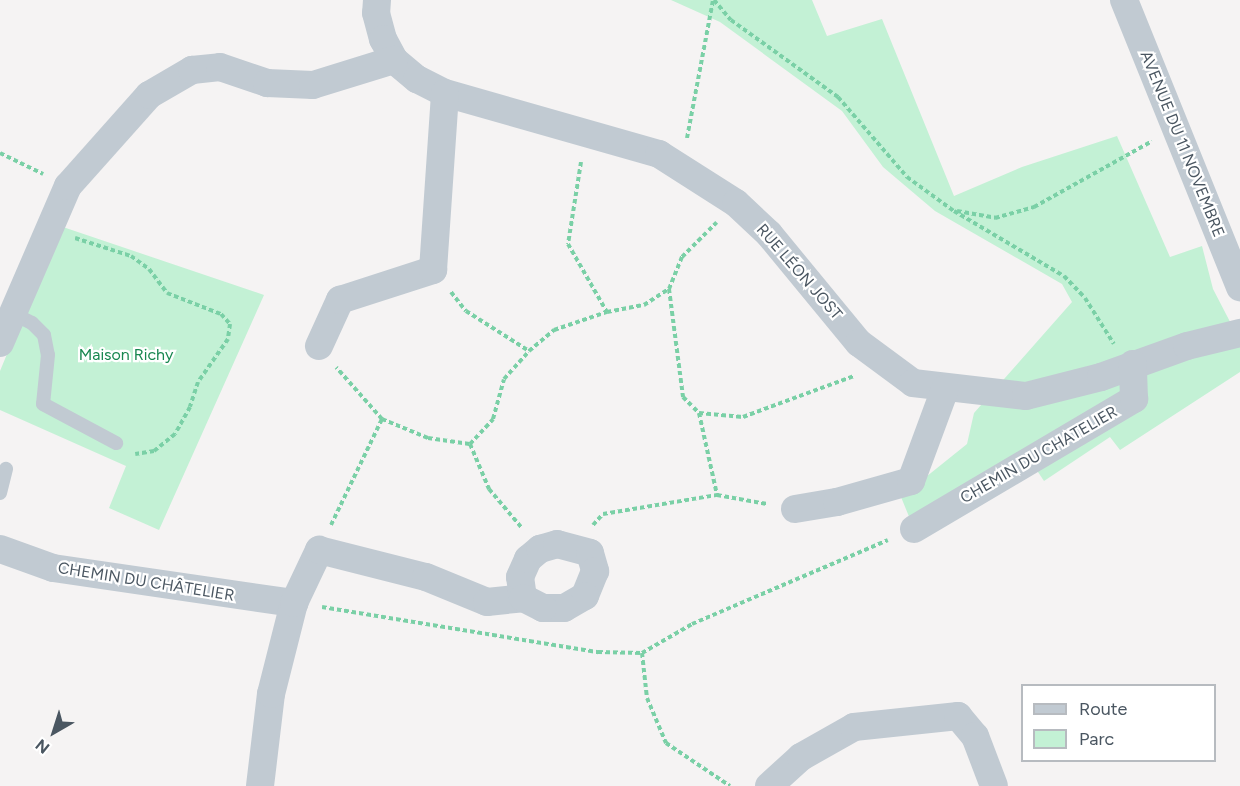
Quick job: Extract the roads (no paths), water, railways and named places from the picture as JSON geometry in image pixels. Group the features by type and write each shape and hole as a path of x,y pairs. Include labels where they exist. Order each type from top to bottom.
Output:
{"street":[{"name":"RUE LÉON JOST","path":"377,0 376,13 383,39 394,60 417,80 445,93 660,154 681,165 736,203 769,234 859,344 913,383 945,389 1026,396 1101,377 1133,364 1240,333"},
{"name":"AVENUE DU 11 NOVEMBRE","path":"1124,0 1240,287"},
{"path":"0,343 68,186 149,95 192,70 220,67 267,83 313,85 394,60"},
{"path":"318,346 340,300 433,270 445,93"},
{"name":"CHEMIN DU CHATELIER","path":"914,529 1134,399 1133,364"},
{"path":"795,509 837,502 911,481 945,389"},
{"path":"260,786 271,694 294,603 319,550 426,577 487,602 523,598 543,608 564,608 585,596 595,571 590,553 574,546 557,544 540,549 528,559 520,577 523,598"},
{"name":"CHEMIN DU CHÂTELIER","path":"0,549 53,568 294,603"},
{"path":"769,786 801,757 854,727 958,716 975,736 994,786"}],"lane":[{"path":"14,314 32,323 44,335 48,355 43,404 116,443"},
{"path":"0,493 6,469"}],"park label":[{"name":"Maison Richy","path":"126,355"}]}
